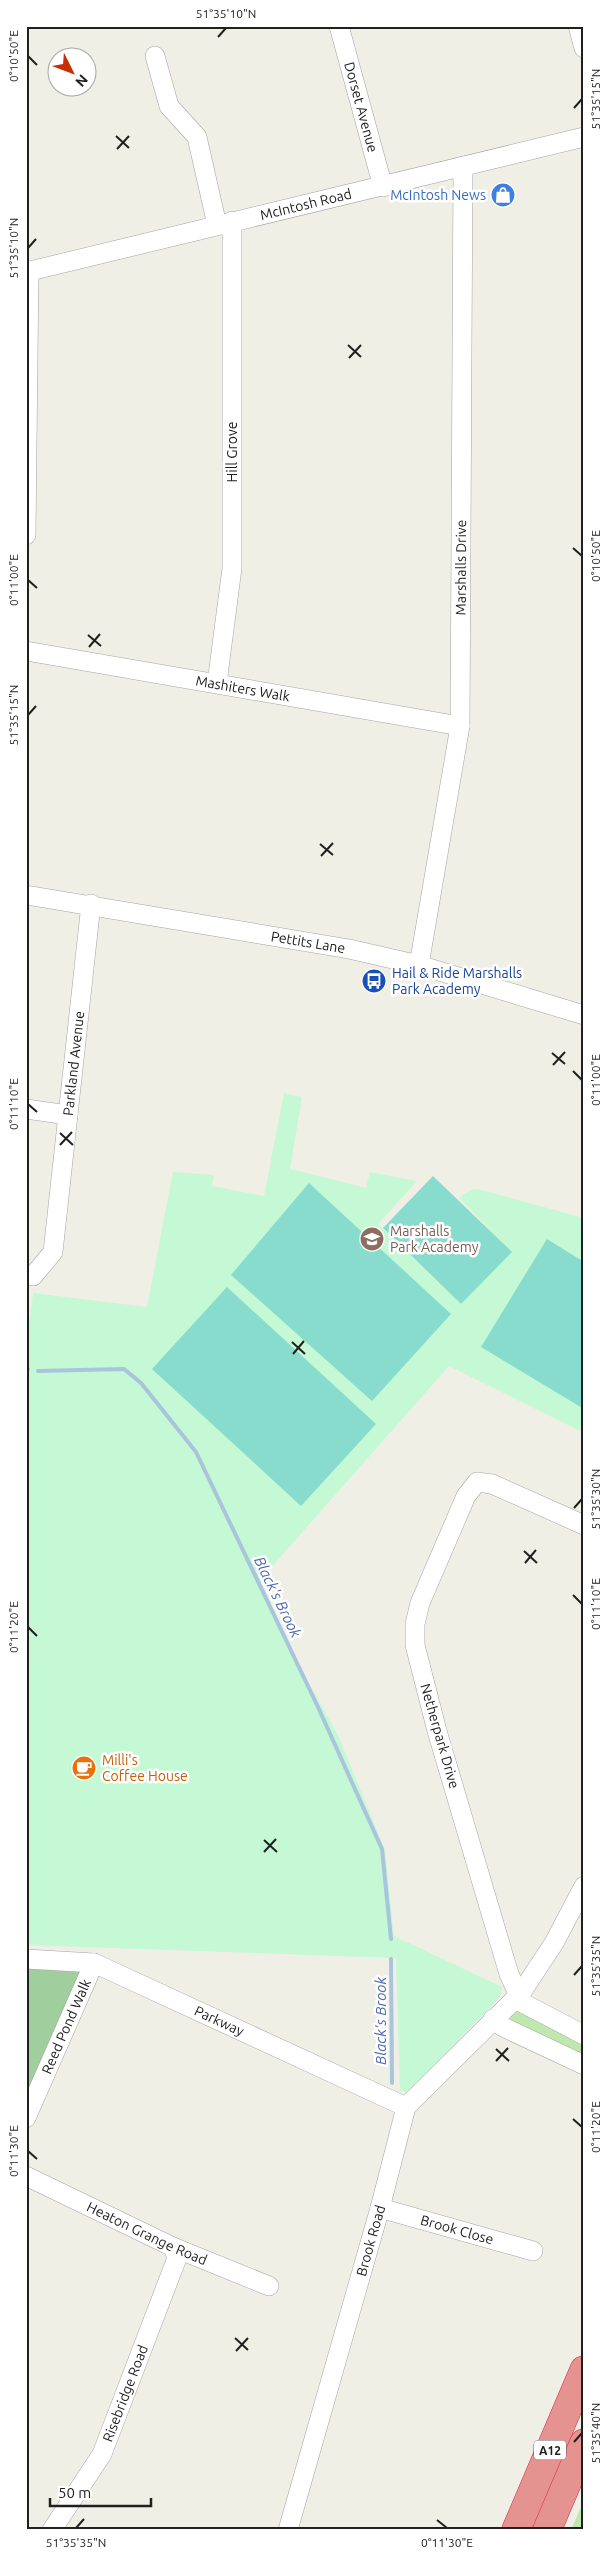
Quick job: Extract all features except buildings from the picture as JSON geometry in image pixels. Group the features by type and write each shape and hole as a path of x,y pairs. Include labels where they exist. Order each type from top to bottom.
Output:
{"highway":[{"name":"A12","path":"516,2530 584,2370"},
{"name":"A12","path":"548,2530 584,2443"}],"street":[{"name":"Dorset Avenue","path":"339,26 383,187"},
{"path":"578,26 584,48"},
{"name":"Hill Grove","path":"155,56 169,106 197,137 225,223 232,568 217,683"},
{"name":"McIntosh Road","path":"28,272 584,137"},
{"name":"Marshalls Drive","path":"419,965 460,726 463,166"},
{"path":"26,535 28,272"},
{"name":"Mashiters Walk","path":"26,652 217,683 460,726"},
{"name":"Pettits Lane","path":"26,895 91,904 305,941 419,965 584,1015"},
{"name":"Parkland Avenue","path":"30,1276 53,1252 91,904"},
{"path":"26,1109 68,1115"},
{"name":"Netherpark Drive","path":"518,1996 509,1974 437,1731 415,1645 415,1624 420,1602 466,1496 477,1482 492,1484 584,1525"},
{"path":"406,2107 518,1996 554,1943 584,1886"},
{"name":"Parkway","path":"26,1960 94,1963 406,2107"},
{"name":"Reed Pond Walk","path":"26,2118 94,1963"},
{"path":"518,1996 584,2035"},
{"path":"494,2019 503,2027 584,2065"},
{"name":"Brook Road","path":"288,2530 380,2208 406,2107"},
{"name":"Heaton Grange Road","path":"26,2176 172,2247 269,2286"},
{"name":"Brook Close","path":"380,2208 533,2251"},
{"name":"Risebridge Road","path":"52,2530 102,2454 177,2258 172,2247"}],"green space":[{"path":"284,1093 302,1097 290,1169 366,1188 370,1172 417,1181 378,1224 461,1304 511,1252 459,1197 474,1189 482,1190 584,1218 584,1433 449,1366 260,1580 297,1662 338,1735 385,1850 394,1936 502,1987 500,1997 407,2093 400,2090 396,1958 26,1945 26,1348 33,1293 147,1307 173,1172 214,1175 212,1186 264,1196"},
{"path":"26,1959 94,1963 26,2118"},
{"path":"518,2011 584,2042 584,2060 511,2026 510,2017"},
{"path":"584,2500 584,2530 571,2530"}],"shaded area":[{"path":"433,1176 512,1252 461,1304 383,1228"},
{"path":"309,1183 451,1314 372,1401 231,1275"},
{"path":"547,1239 584,1262 584,1409 481,1347"},
{"path":"227,1287 376,1424 301,1506 152,1369"}],"waterway":[{"name":"Black's Brook","path":"38,1371 124,1369 141,1383 196,1452 318,1707 382,1849 391,1939"},
{"name":"Black's Brook","path":"391,1959 392,2083"}],"place":[{"name":"McIntosh News","path":"503,195"},
{"name":"Hail & Ride Marshalls Park Academy","path":"374,981"},
{"name":"Marshalls Park Academy","path":"372,1239"},
{"name":"Milli's Coffee House","path":"84,1768"}]}
